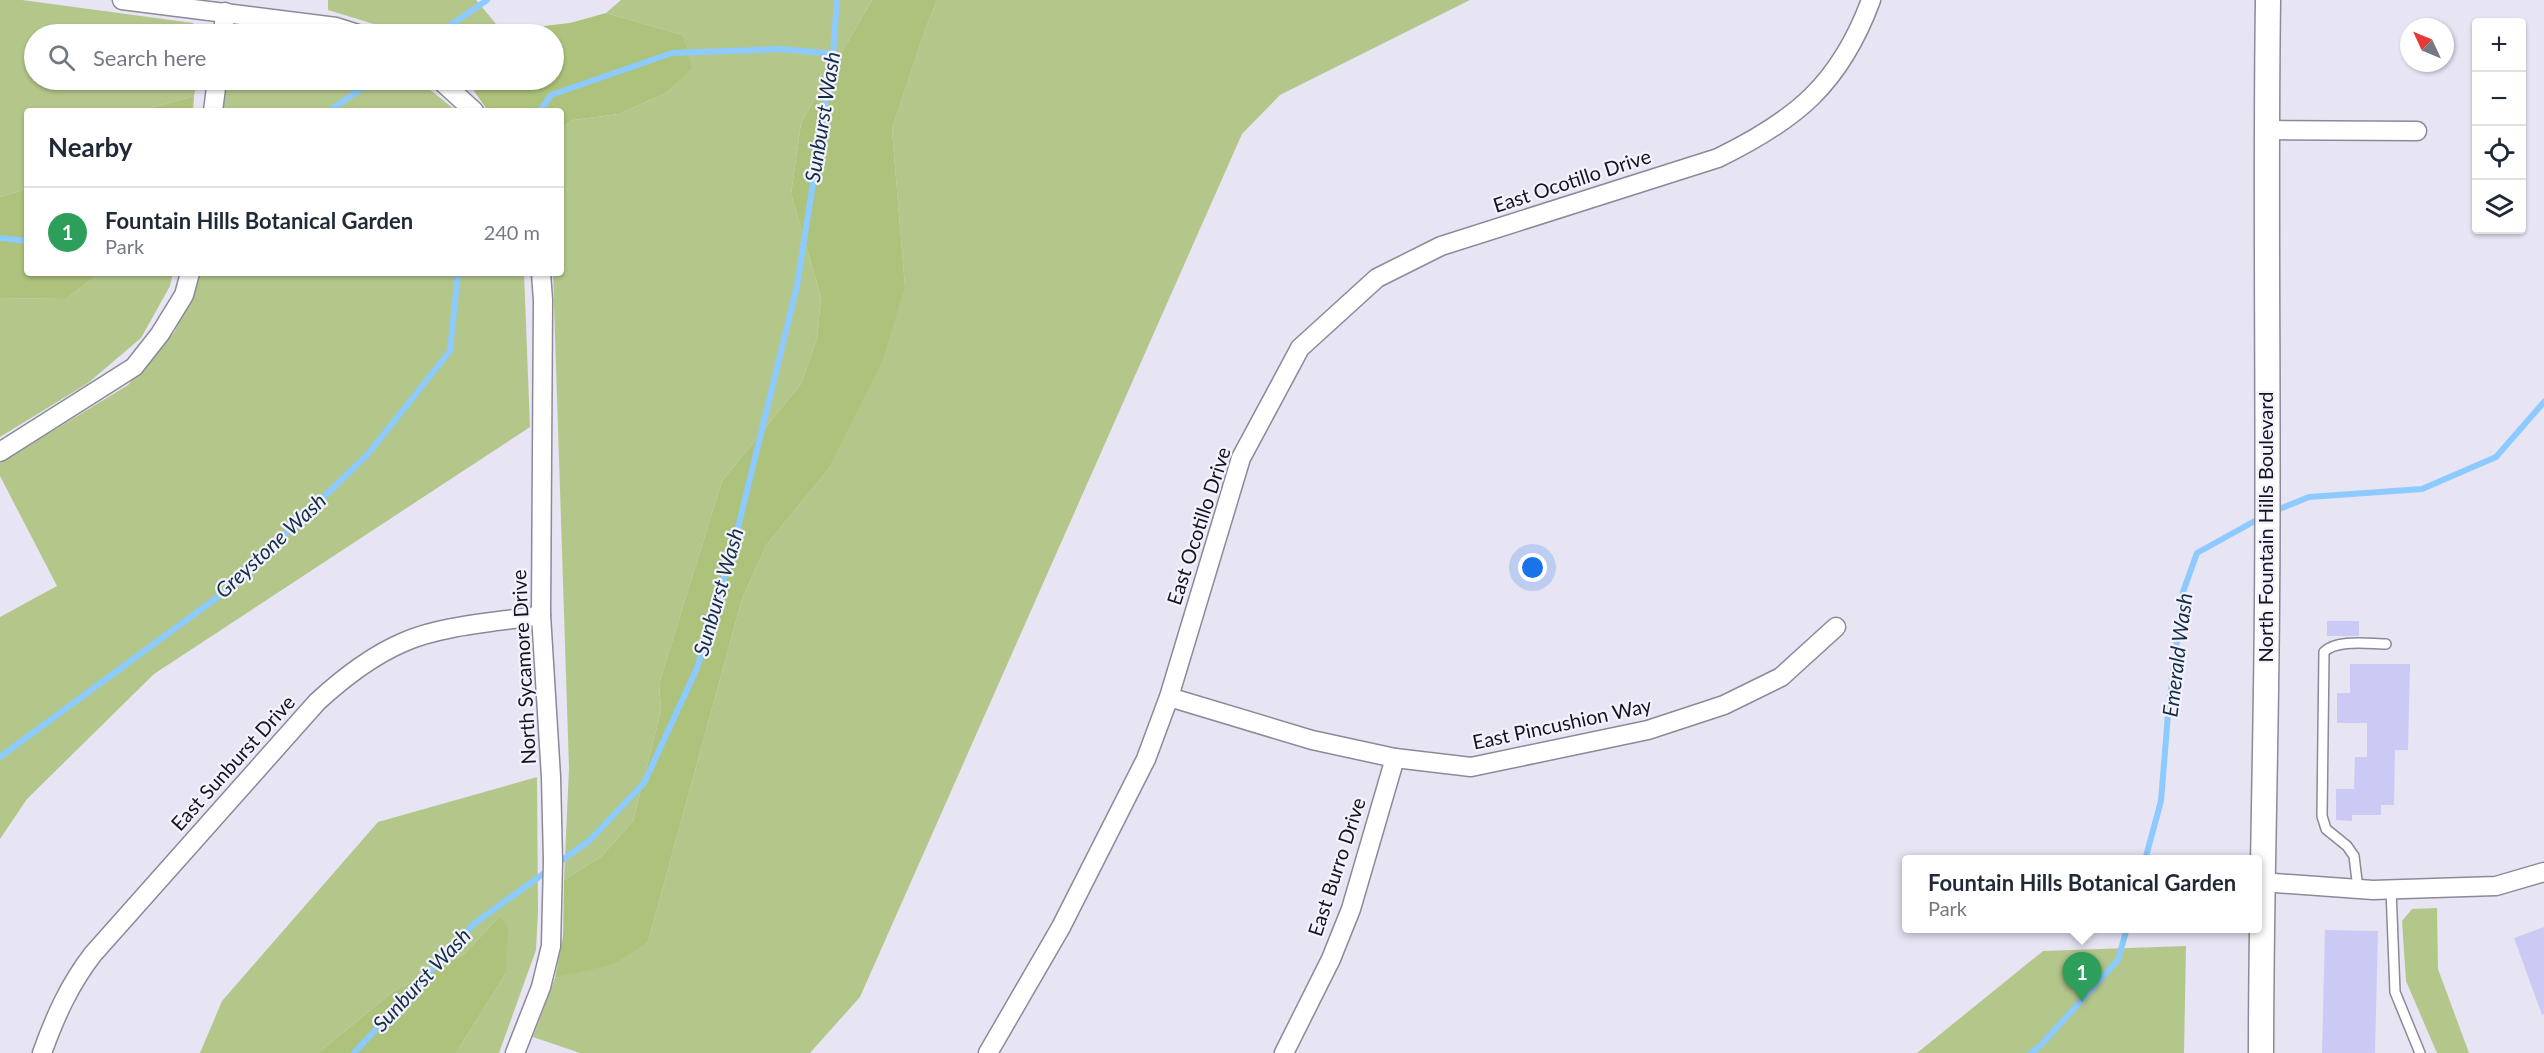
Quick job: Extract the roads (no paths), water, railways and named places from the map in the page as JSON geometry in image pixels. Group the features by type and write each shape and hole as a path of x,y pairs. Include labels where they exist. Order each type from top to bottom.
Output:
{"main road":[{"name":"North Fountain Hills Boulevard","path":"2262,855 2267,603 2268,0"},
{"name":"North Fountain Hills Boulevard","path":"2261,933 2261,1053"}],"street":[{"path":"122,0 314,24"},
{"name":"East Ocotillo Drive","path":"988,1053 1061,927 1146,759 1169,697 1241,458 1300,348 1377,278 1442,246 1718,158 1761,137 1801,108 1836,71 1861,27 1871,0"},
{"path":"224,24 225,12"},
{"path":"213,108 216,90"},
{"path":"451,90 471,108"},
{"path":"2266,130 2417,130"},
{"path":"0,452 134,367 160,334 184,295 189,276"},
{"name":"North Sycamore Drive","path":"515,1053 542,987 551,946 553,861 551,777 541,615 543,312 541,276"},
{"name":"East Sunburst Drive","path":"42,1053 75,977 93,954 317,702 340,681 364,663 406,641 450,630 541,615"},
{"name":"East Pincushion Way","path":"1169,697 1312,740 1395,758 1471,767 1648,730 1724,705 1781,677 1836,627"},
{"name":"East Burro Drive","path":"1284,1053 1331,959 1351,909 1395,758"},
{"path":"2262,882 2391,890 2496,886 2544,872"}],"lane":[{"path":"2358,889 2354,856 2347,846 2326,829 2322,816 2324,652 2338,645 2386,644"},
{"path":"2391,890 2395,992 2420,1053"}],"waterway":[{"path":"452,24 487,0"},
{"name":"Sunburst Wash","path":"354,1053 475,923 590,840 644,783 697,668 734,544 797,286 833,54 837,0"},
{"name":"Greystone Wash","path":"542,108 551,95 672,53 783,49 833,54"},
{"path":"333,108 359,90"},
{"path":"0,238 24,241"},
{"name":"Greystone Wash","path":"0,757 230,588 368,454 450,351 458,276"},
{"name":"Emerald Wash","path":"2274,511 2309,497 2422,489 2496,457 2544,402"},
{"name":"Emerald Wash","path":"2146,855 2161,801 2168,714 2183,592 2197,553 2262,517"},
{"name":"Emerald Wash","path":"2031,1053 2041,1045 2118,960 2126,933"}],"place":[{"name":"Fountain Hills Botanical Garden","path":"2082,1002"}]}
